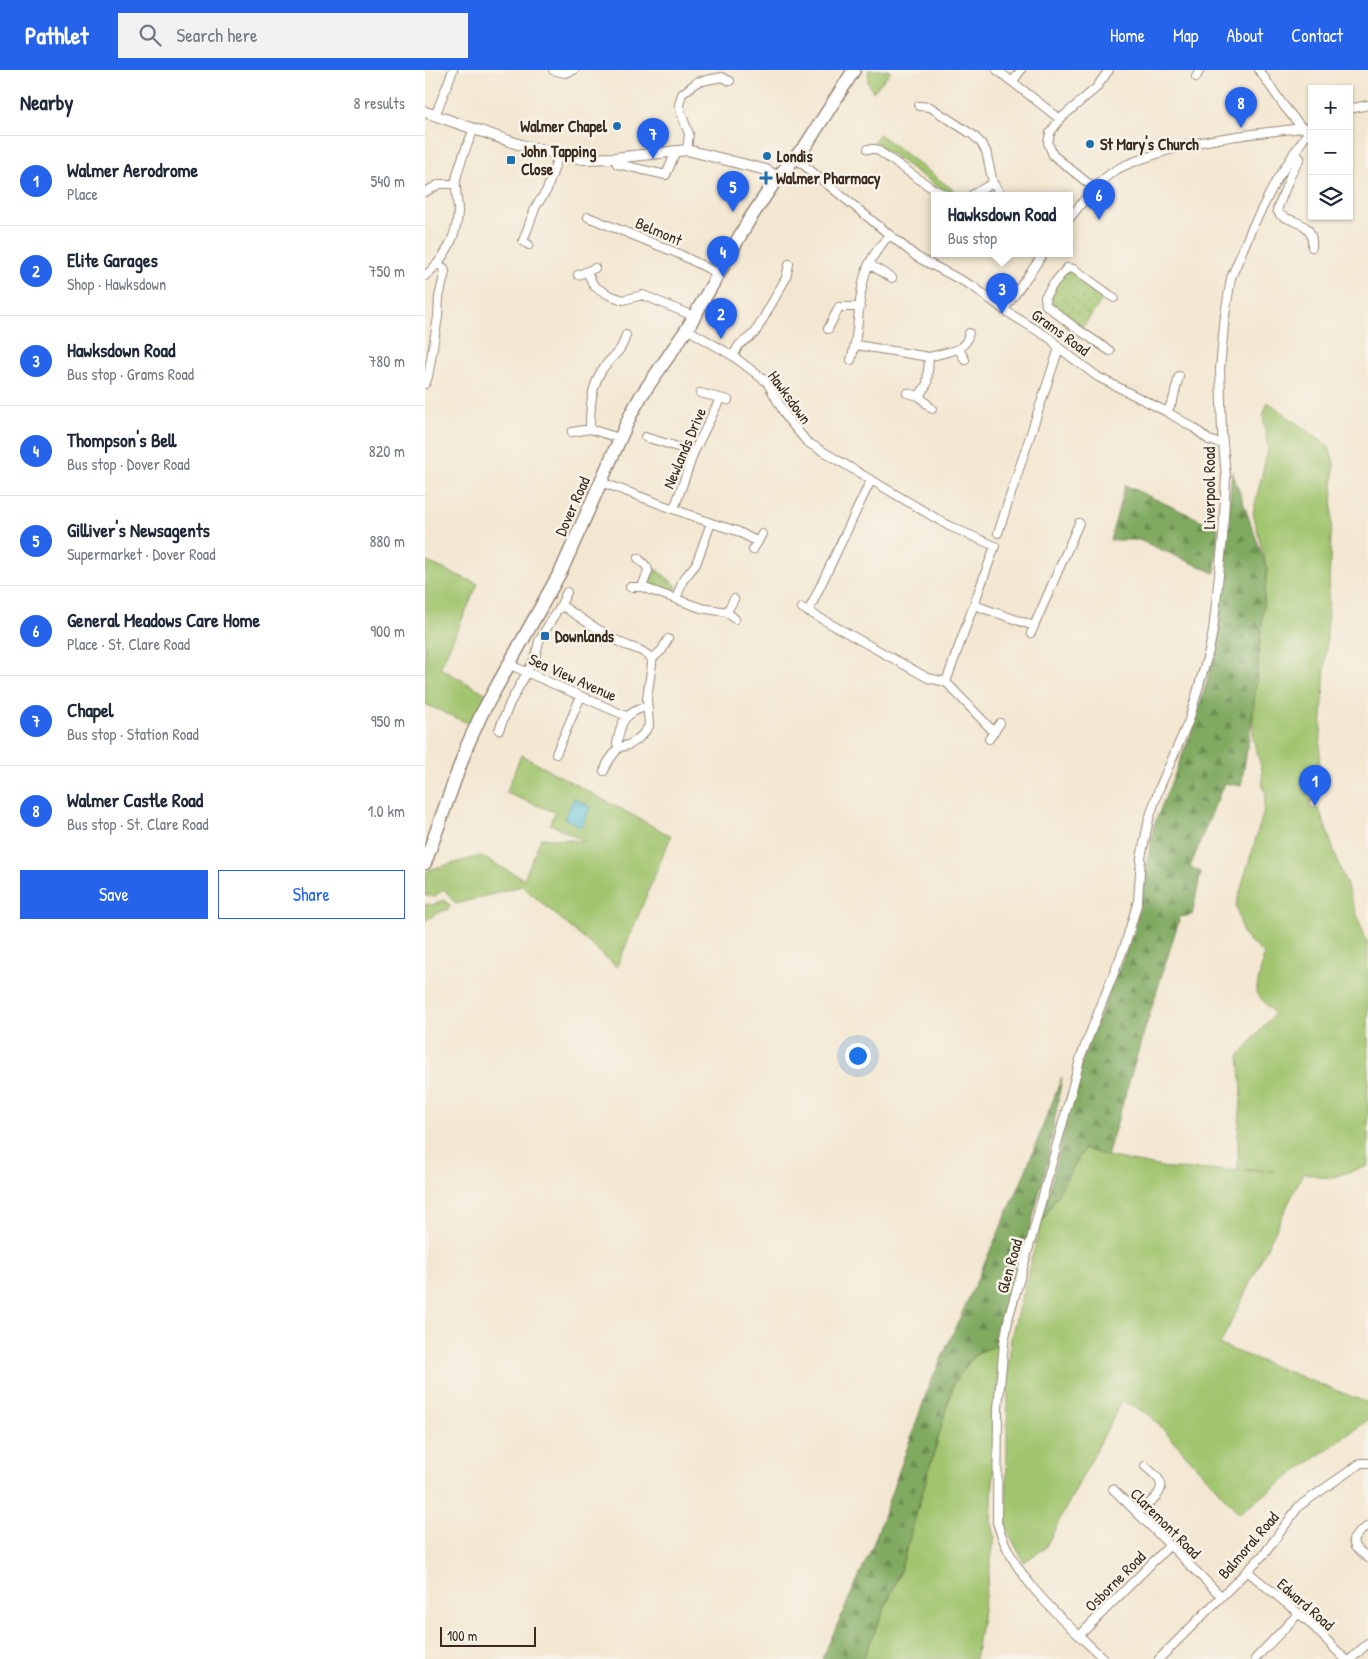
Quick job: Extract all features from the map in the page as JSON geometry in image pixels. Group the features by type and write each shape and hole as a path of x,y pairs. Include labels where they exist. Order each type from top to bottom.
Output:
{"main road":[{"name":"Dover Road","path":"425,863 467,746 482,713 558,577 619,438 641,396 687,329 749,220 778,177 807,145 852,71"}],"street":[{"path":"435,116 453,70"},
{"path":"553,70 565,73 574,70"},
{"path":"997,70 1060,119"},
{"path":"1013,81 1021,70"},
{"path":"1094,188 1053,155 1049,148 1048,138 1060,119 1096,88 1109,70"},
{"path":"1259,70 1284,106 1308,127"},
{"path":"687,150 689,134 679,105 683,94 697,82 722,78 730,81"},
{"path":"919,106 930,107 973,135 981,143 986,151 993,183 999,192"},
{"path":"1353,108 1368,106"},
{"path":"425,112 521,145 583,159 615,158 687,150 766,170 778,177"},
{"path":"1073,214 1094,188 1111,172 1171,148 1261,132 1308,127"},
{"name":"Liverpool Road","path":"1141,858 1149,820 1159,789 1189,720 1211,645 1223,537 1226,477 1220,369 1225,315 1231,278 1251,230 1276,181 1308,127"},
{"path":"425,276 438,264 449,245 456,224 458,211 456,184 458,172 474,129"},
{"path":"867,149 876,149 939,192"},
{"path":"615,158 617,164 666,175 676,151"},
{"path":"1294,152 1300,158 1291,174 1277,210 1280,215 1301,223 1309,231 1313,237 1312,246"},
{"path":"529,245 523,242 536,206 547,190 559,154"},
{"name":"Grams Road","path":"795,158 917,257 974,287 1004,310 1051,340 1098,377 1167,412 1194,428 1209,440 1223,444"},
{"path":"977,192 993,183"},
{"path":"425,192 440,184 456,184"},
{"name":"Belmont","path":"588,217 677,253 717,274"},
{"path":"851,360 856,345 865,274 874,253 889,235"},
{"path":"1004,310 1041,257"},
{"path":"425,384 428,377 438,317 439,297 445,272 444,268 438,264"},
{"path":"733,356 739,345 755,333 786,278 789,264"},
{"path":"869,264 892,278"},
{"path":"578,275 595,268"},
{"path":"1110,351 1046,305 1045,297 1067,268 1074,269 1114,298"},
{"path":"587,272 594,286 623,300 643,295 693,316"},
{"path":"643,295 647,287"},
{"path":"834,299 839,307"},
{"path":"839,307 860,307"},
{"path":"828,329 839,307"},
{"name":"Hawksdown","path":"687,329 733,356 767,382 787,418 807,442 949,526 995,546 946,682"},
{"path":"856,345 929,357 959,349 966,342 969,333"},
{"path":"590,429 590,410 596,381 603,369 622,348 626,335"},
{"path":"998,533 1059,348"},
{"path":"959,349 965,360"},
{"path":"919,396 927,384 929,357"},
{"path":"1167,412 1177,388 1179,376"},
{"path":"1168,386 1177,388"},
{"name":"Newlands Drive","path":"674,509 694,452 724,400 700,393"},
{"path":"907,393 919,396 932,409"},
{"path":"573,432 590,429 619,438"},
{"path":"645,437 655,445 694,452"},
{"path":"871,480 805,610 928,678 946,682 991,735 1000,722"},
{"path":"601,482 737,531 758,542"},
{"path":"676,599 683,580 696,564 711,523"},
{"path":"973,605 1033,630 1079,523"},
{"path":"753,550 762,534"},
{"path":"638,558 647,567 648,571 642,586"},
{"path":"630,587 642,586 701,608 727,612 735,619"},
{"path":"499,730 510,703 535,658 539,642 567,592"},
{"path":"727,612 734,599"},
{"path":"558,610 624,644 642,650 652,659"},
{"path":"604,771 611,756 619,747 625,747 639,739 649,726 647,706 652,659 662,650 668,639"},
{"name":"Sea View Avenue","path":"508,664 626,716"},
{"path":"556,754 581,696"},
{"name":"Sea View Avenue","path":"619,747 617,744 622,721 626,716 647,706"},
{"name":"Glen Road","path":"1104,1659 1039,1594 1006,1549 997,1522 998,1408 1009,1316 1035,1228 1081,1056 1125,945 1138,901 1141,858"},
{"name":"Balmoral Road","path":"1159,1659 1247,1571 1276,1539 1299,1506 1361,1463 1368,1463"},
{"path":"1137,1513 1160,1493 1162,1488 1161,1481 1145,1466"},
{"name":"Claremont Road","path":"1113,1489 1221,1596"},
{"path":"1368,1526 1359,1532 1353,1540 1355,1547 1368,1558"},
{"name":"Osborne Road","path":"1079,1636 1169,1546"},
{"name":"Edward Road","path":"1247,1571 1299,1613 1345,1659"},
{"path":"1255,1659 1299,1613"},
{"path":"1351,1659 1368,1644"}],"green space":[{"path":"869,70 888,70 891,72 873,92 868,82"},
{"path":"879,134 956,192 945,192 874,142"},
{"path":"1067,268 1107,293 1080,331 1046,305 1054,283"},
{"path":"1268,402 1329,447 1334,463 1327,634 1317,801 1311,800 1310,808 1319,809 1368,945 1368,1166 1329,1178 1303,1173 1220,1345 1368,1403 1368,1420 1239,1513 1150,1415 1122,1401 1045,1548 1024,1562 1006,1528 1008,1373 1011,1337 1041,1223 1084,1148 1107,1156 1172,1169 1275,1171 1238,1169 1238,1134 1242,1090 1239,1056 1274,1014 1256,992 1264,954 1243,935 1236,905 1263,814 1266,791 1263,790 1262,770 1253,739 1253,714 1267,569 1253,513 1268,449 1263,416"},
{"path":"1232,471 1267,569 1253,714 1241,786 1224,783 1190,867 1201,872 1192,915 1180,917 1107,1156 1084,1149 1041,1223 1083,1056 1134,932 1154,825 1194,726 1218,641"},
{"path":"1125,485 1218,528 1215,573 1139,540 1110,540"},
{"path":"425,561 478,584 440,668 487,694 470,724 425,704"},
{"path":"656,569 677,586 674,594 648,584"},
{"path":"521,755 671,836 617,967 522,886 456,904 444,889 434,897 425,895 425,875 428,870 480,856 524,879 541,838 584,841 550,824 555,812 506,793"},
{"path":"443,900 450,905 448,909 425,921 425,904 433,905"},
{"path":"1062,1077 1048,1160 1000,1344 977,1353 954,1382 899,1575 863,1659 822,1659 873,1545 929,1386 1022,1180"},
{"path":"1000,1344 991,1521 995,1536 975,1659 863,1659 899,1575 954,1382 977,1353"}],"water":[{"path":"574,798 591,807 581,827 564,818"}],"place":[{"name":"Walmer Chapel","path":"617,126"},
{"name":"Walmer Castle Road","path":"1241,128"},
{"name":"St Mary's Church","path":"1090,144"},
{"name":"Londis","path":"767,156"},
{"name":"Chapel","path":"653,159"},
{"name":"John Tapping Close","path":"511,160"},
{"name":"Walmer Pharmacy","path":"766,178"},
{"name":"Gilliver's Newsagents","path":"733,212"},
{"name":"General Meadows Care Home","path":"1099,220"},
{"name":"Thompson's Bell","path":"723,277"},
{"name":"Hawksdown Road","path":"1002,314"},
{"name":"Elite Garages","path":"721,339"},
{"name":"Downlands","path":"545,636"},
{"name":"Walmer Aerodrome","path":"1315,806"}]}
